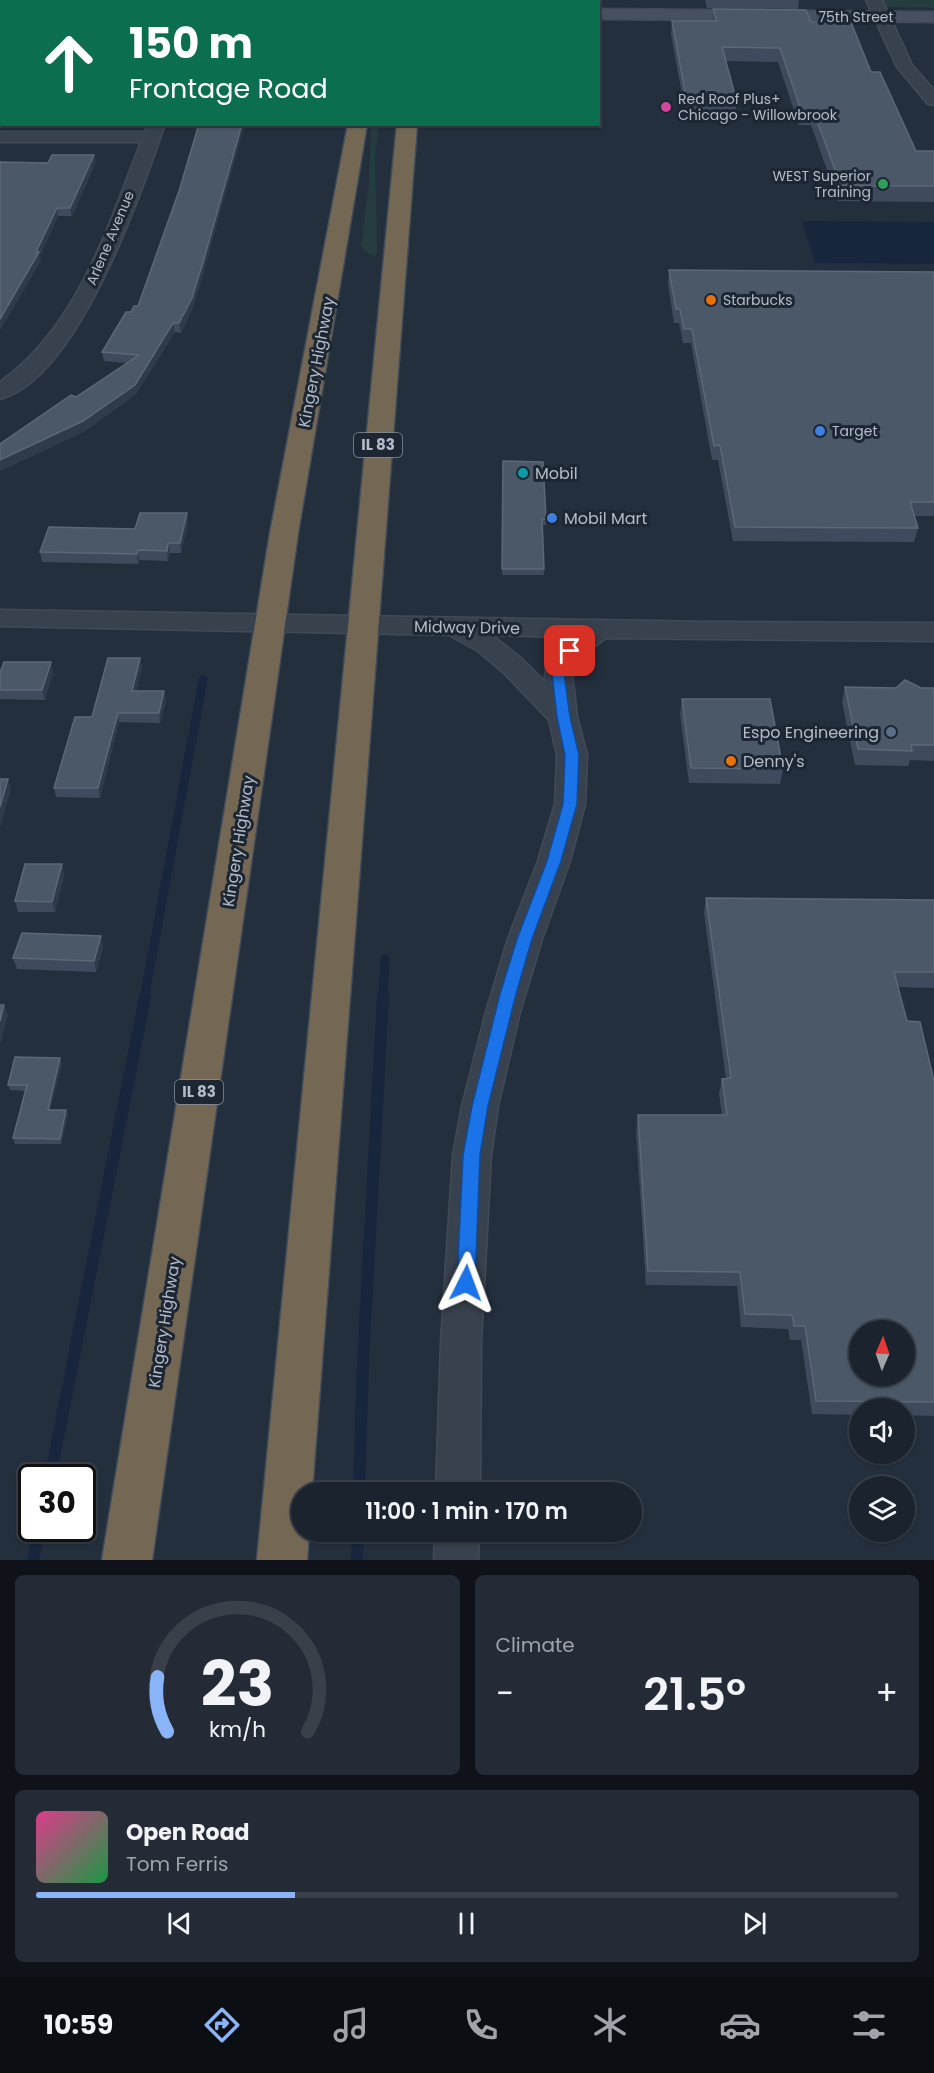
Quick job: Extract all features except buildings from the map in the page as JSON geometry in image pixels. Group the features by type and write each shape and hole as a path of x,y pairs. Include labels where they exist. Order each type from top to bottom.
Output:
{"highway":[{"name":"Kingery Highway","path":"127,1560 303,424 340,235 358,126"},
{"name":"IL 83","path":"282,1560 407,126"}],"street":[{"path":"873,0 905,67 934,100"},
{"name":"75th Street","path":"600,14 934,18"},
{"path":"0,137 154,131"},
{"name":"Arlene Avenue","path":"0,392 21,380 39,363 75,314 99,270 154,131"},
{"name":"Midway Drive","path":"0,618 362,626 934,632"},
{"path":"455,627 488,645 513,666 563,717"},
{"path":"458,1482 461,1343 472,1155 480,1106 503,1012 525,939 554,861 570,804 572,755 563,717 558,673 570,651 600,629"},
{"path":"456,1560 457,1542"}],"green space":[{"path":"882,0 934,0 934,8 887,7"},
{"path":"371,126 379,126 375,158 377,252 373,256 364,251 361,246 369,184"}],"water":[{"path":"802,221 934,222 934,264 815,263"}],"waterway":[{"path":"144,999 203,680"},
{"path":"383,999 385,959"},
{"path":"53,1464 145,997"},
{"path":"359,1482 363,1361 383,997"},
{"path":"33,1560 37,1542"},
{"path":"357,1560 358,1542"}],"place":[{"name":"Red Roof Plus+ Chicago - Willowbrook","path":"666,107"},
{"name":"WEST Superior Training","path":"883,184"},
{"name":"Starbucks","path":"711,300"},
{"name":"Target","path":"820,431"},
{"name":"Mobil","path":"523,473"},
{"name":"Mobil Mart","path":"552,518"},
{"name":"Espo Engineering","path":"891,732"},
{"name":"Denny's","path":"731,761"}],"route":[{"path":"466,1283 472,1155 480,1106 508,994 525,939 554,861 570,804 572,755 563,717 558,673 570,651"}]}
